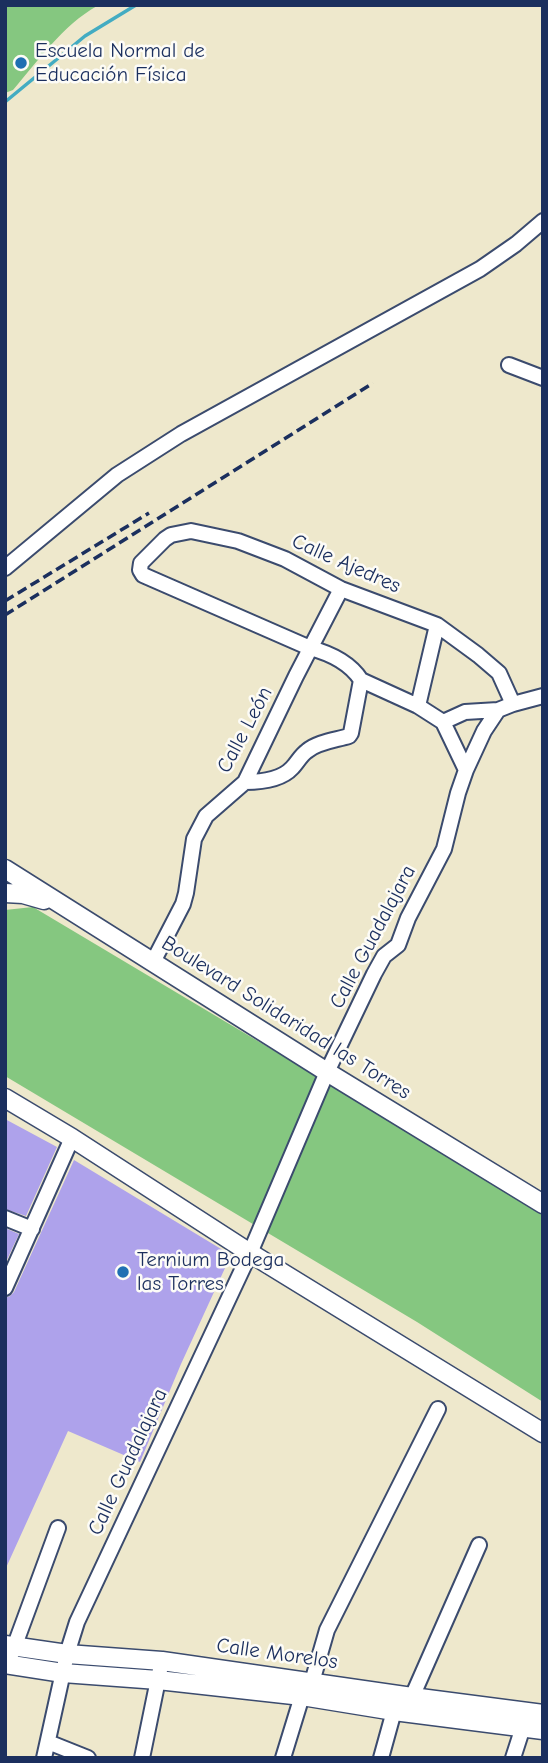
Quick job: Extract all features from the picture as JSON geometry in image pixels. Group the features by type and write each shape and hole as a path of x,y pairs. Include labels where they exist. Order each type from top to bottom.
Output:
{"main road":[{"name":"Boulevard Solidaridad las Torres","path":"5,869 327,1072 543,1203"},
{"path":"5,893 34,897 64,907"},
{"path":"5,1098 543,1433"},
{"name":"Calle Morelos","path":"10,1646 66,1654 162,1661 307,1689 394,1711 543,1730"},
{"name":"Calle Morelos","path":"7,1664 63,1673 412,1697 543,1714"}],"street":[{"path":"5,568 117,475 181,434 480,269 543,221"},
{"path":"509,365 543,377"},
{"name":"Calle Ajedres","path":"310,648 141,573 141,563 171,535 191,531 238,541 285,559 341,589 437,625 478,654 499,673 513,704"},
{"name":"Calle León","path":"153,962 183,904 197,832 206,816 245,782 341,589"},
{"path":"418,706 437,625"},
{"path":"310,648 326,652 361,680 418,706 443,722 466,770"},
{"path":"245,782 264,782 286,773 304,752 349,736 361,680"},
{"path":"443,722 465,712 498,710 543,696"},
{"name":"Calle Guadalajara","path":"44,1758 66,1654 85,1603 250,1253 327,1072 374,974 384,956 398,945 408,918 444,849 466,770 484,730 498,710"},
{"path":"5,1288 72,1138"},
{"path":"5,1218 32,1229"},
{"path":"282,1758 327,1630 438,1409"},
{"path":"7,1664 10,1646 58,1528"},
{"path":"412,1697 479,1545"},
{"path":"142,1758 162,1661"},
{"path":"381,1758 394,1711"},
{"path":"513,1758 523,1727"},
{"path":"47,1742 88,1758"}],"green space":[{"name":"Escuela Normal de Educación Física","path":"5,5 97,6 62,33 13,90 5,93"},
{"path":"33,907 543,1211 543,1402 417,1322 5,1076 5,910"}],"building":[{"path":"5,1119 57,1147 26,1216 5,1209"},
{"path":"74,1160 231,1255 140,1462 68,1431 5,1570 5,1298 14,1292"},
{"path":"5,1228 19,1234 5,1264"}],"waterway":[{"path":"5,102 85,36 136,5"}],"railway":[{"path":"5,615 373,383"},
{"path":"5,601 149,513"}],"place":[{"name":"Escuela Normal de Educación Física","path":"21,63"},
{"name":"Ternium Bodega las Torres","path":"123,1272"}]}
